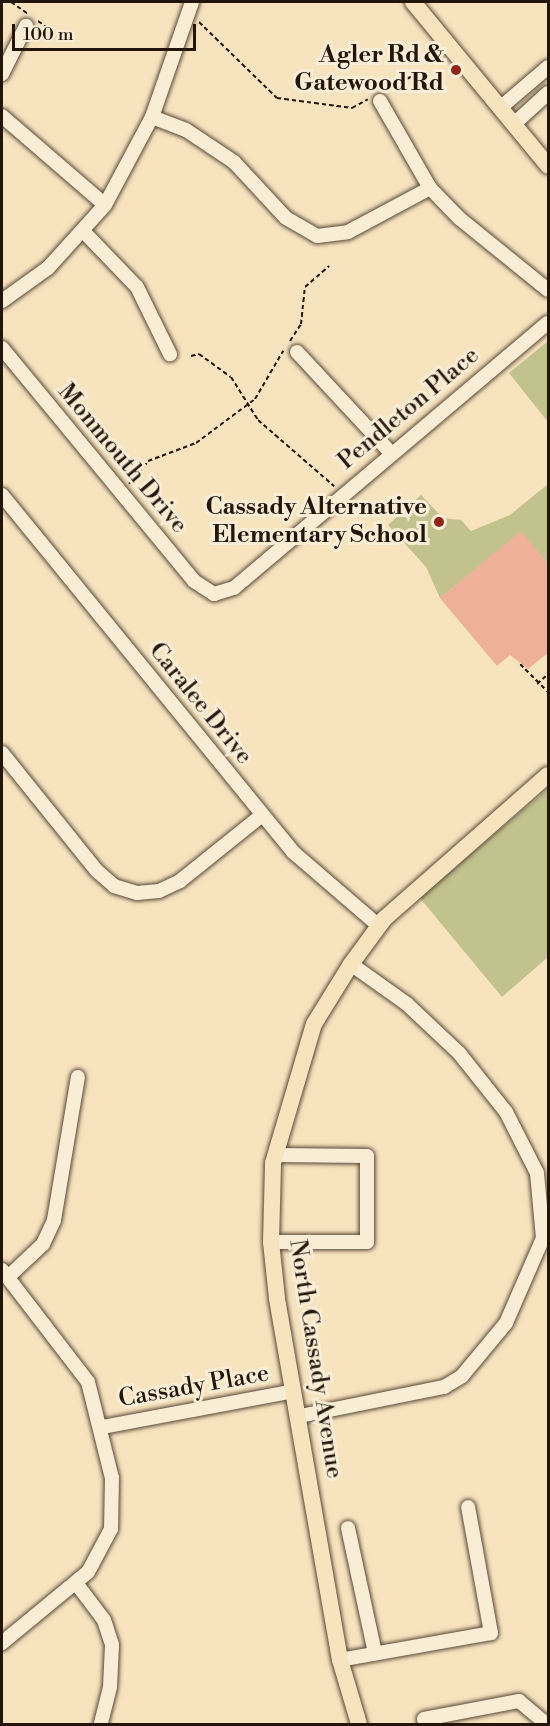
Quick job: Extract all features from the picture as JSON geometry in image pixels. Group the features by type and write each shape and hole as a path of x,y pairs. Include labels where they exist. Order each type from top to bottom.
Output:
{"main road":[{"path":"412,2 549,166"},
{"name":"North Cassady Avenue","path":"359,1725 340,1660 271,1242 276,1155 314,1024 351,964 379,926 447,860 549,775"}],"street":[{"path":"2,302 48,268 84,232 105,205 152,117 192,2"},
{"path":"2,74 26,26"},
{"path":"500,108 549,67"},
{"path":"513,124 549,93"},
{"path":"377,97 430,188 459,218 549,290"},
{"path":"2,116 105,205"},
{"path":"152,117 186,130 234,162 301,229 317,236 348,232 430,188"},
{"path":"84,232 137,287 171,354"},
{"name":"Pendleton Place","path":"214,594 234,588 390,452 549,323"},
{"name":"Monmouth Drive","path":"2,348 194,581 214,594"},
{"path":"297,352 390,452"},
{"name":"Caralee Drive","path":"2,495 293,852 379,926"},
{"path":"2,753 97,871 114,886 136,892 159,891 180,881 262,815"},
{"path":"300,1416 444,1387 462,1376 506,1323 544,1245 543,1175 506,1112 459,1053 407,1004 351,964"},
{"path":"2,1643 88,1572 111,1529 112,1478 102,1427 88,1382 5,1273 43,1244 54,1220 78,1077"},
{"path":"271,1242 367,1242 367,1156 276,1155"},
{"name":"Cassady Place","path":"102,1427 294,1391"},
{"path":"340,1660 491,1633 468,1507"},
{"path":"348,1528 375,1653"},
{"path":"76,1583 104,1620 111,1645 110,1687 101,1725"},
{"path":"426,1725 424,1719 519,1701 546,1725"}],"path":[{"path":"199,22 277,98 352,108 377,97 411,77"},
{"path":"120,492 148,461 196,443 248,405 301,324 305,287 328,266"},
{"path":"191,356 199,354 231,377 258,420 341,495"},
{"path":"520,664 537,684 549,692"},
{"path":"537,684 549,675"}],"green space":[{"path":"548,341 548,422 509,373"},
{"path":"548,484 548,564 521,532 440,598 426,567 388,525 421,495 443,518 461,520 471,531 510,515"},
{"path":"548,789 548,957 502,997 419,897"}],"building":[{"path":"521,531 549,565 549,652 528,669 510,655 497,666 440,598"}],"place":[{"name":"Agler Rd & Gatewood Rd","path":"456,70"},
{"name":"Cassady Alternative Elementary School","path":"439,522"}]}
